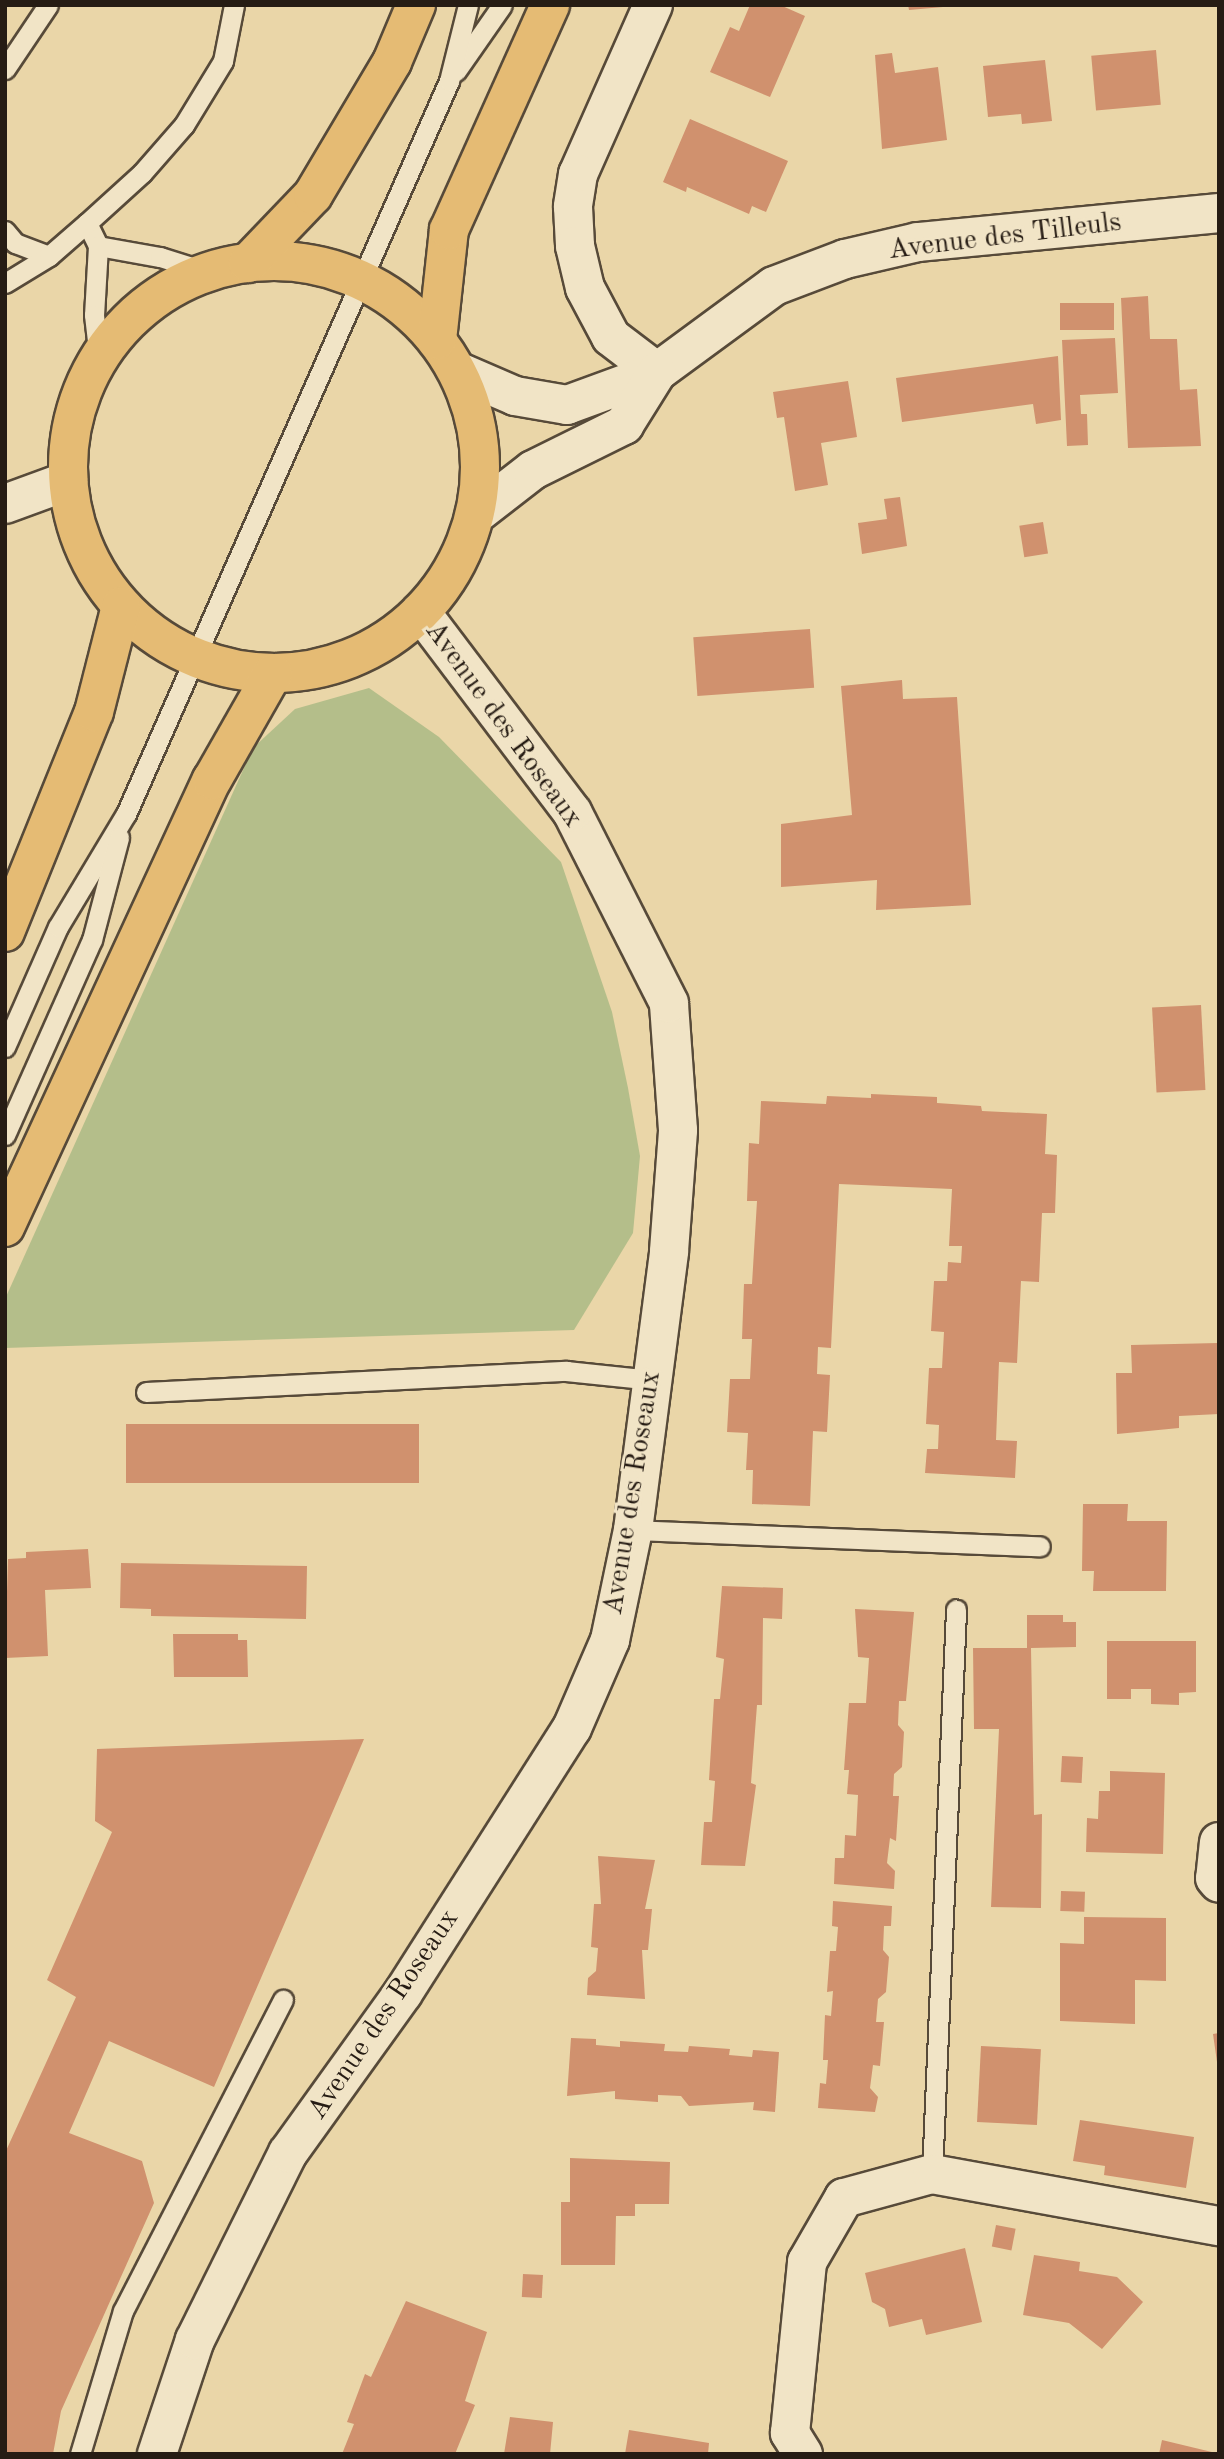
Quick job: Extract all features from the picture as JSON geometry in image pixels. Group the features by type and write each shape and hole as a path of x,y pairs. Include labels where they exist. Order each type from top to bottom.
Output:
{"main road":[{"path":"248,263 313,195 392,62 414,5"},
{"path":"447,356 449,230 550,5"},
{"path":"248,263 312,265 361,280 415,316 447,356 471,405 479,441 475,514 451,572 421,612 389,638 353,657 313,669 273,673 233,669 195,657 168,644 121,606 84,547 68,481 74,417 99,358 146,306 208,272 248,263"},
{"path":"5,932 94,712 121,606"},
{"path":"5,1227 212,780 273,673"}],"street":[{"path":"653,5 578,174 573,207 575,246 585,288 611,337 657,372"},
{"name":"Avenue des Tilleuls","path":"447,356 515,396 567,405 657,372 774,286 845,259 918,242 1219,214"},
{"name":"Avenue des Tilleuls","path":"475,514 533,470 624,425 657,372"},
{"path":"5,504 68,481"},
{"name":"Avenue des Roseaux","path":"157,2454 195,2340 288,2154 403,1993 572,1728 610,1640 633,1531 669,1251 678,1130 669,1003 572,812 421,612"},
{"path":"1219,1842 1215,1878 1219,1883"},
{"path":"803,2454 790,2433 807,2262 844,2198 932,2174 1219,2226"}],"lane":[{"path":"5,69 48,5"},
{"path":"5,283 49,256 87,223 142,173 184,125 223,61 234,5"},
{"path":"5,1047 58,927 126,814 449,81 468,5"},
{"path":"449,81 502,5"},
{"path":"87,223 98,246 94,315 99,358"},
{"path":"5,230 15,243 49,256"},
{"path":"98,246 160,257 208,272"},
{"path":"5,1135 92,940 126,814"},
{"path":"146,1392 566,1371 651,1380"},
{"path":"633,1531 1040,1546"},
{"path":"932,2174 956,1610"},
{"path":"80,2454 124,2311 282,2000"}],"green space":[{"path":"369,688 439,737 561,862 612,1012 628,1088 640,1156 633,1233 574,1330 5,1348 5,1299 253,748 295,709"}],"building":[{"path":"750,5 780,5 805,16 770,97 710,72 730,27 739,31"},
{"path":"908,5 942,5 943,7 909,10"},
{"path":"1156,50 1161,105 1096,110 1091,56"},
{"path":"892,53 895,73 938,67 947,140 882,149 875,55"},
{"path":"1045,60 1052,121 1022,124 1021,114 988,117 983,66"},
{"path":"690,119 788,161 766,212 752,206 749,214 687,187 686,192 663,182"},
{"path":"1148,296 1150,339 1177,339 1180,390 1197,389 1201,446 1128,448 1121,298"},
{"path":"1060,303 1114,303 1114,330 1060,330"},
{"path":"1115,338 1118,393 1080,395 1081,414 1087,414 1088,445 1067,446 1062,340"},
{"path":"1058,356 1061,420 1036,424 1033,404 902,422 896,378"},
{"path":"848,381 857,437 821,443 828,485 795,491 784,417 777,418 773,392"},
{"path":"900,497 907,546 862,554 858,523 887,519 884,499"},
{"path":"1043,522 1048,554 1024,557 1019,526"},
{"path":"810,629 814,688 697,696 693,637"},
{"path":"902,680 903,699 957,697 971,905 876,910 877,880 781,887 781,824 852,815 841,686"},
{"path":"1201,1005 1205,1090 1157,1092 1152,1008"},
{"path":"871,1094 937,1097 937,1103 981,1106 982,1111 1047,1114 1045,1154 1057,1155 1055,1213 1042,1213 1039,1282 1021,1281 1017,1363 999,1362 996,1440 1017,1441 1015,1478 925,1473 927,1449 938,1449 939,1425 926,1424 929,1368 942,1368 944,1332 931,1331 934,1281 947,1281 948,1262 961,1263 962,1246 949,1246 952,1189 839,1184 831,1348 818,1347 817,1374 830,1375 827,1432 813,1431 810,1506 752,1504 753,1470 746,1470 748,1433 727,1432 730,1379 750,1379 752,1339 742,1339 744,1284 752,1284 757,1201 747,1201 749,1143 759,1144 761,1101 826,1104 827,1096 871,1098"},
{"path":"1218,1343 1219,1414 1179,1416 1179,1428 1117,1434 1116,1373 1132,1373 1131,1345"},
{"path":"126,1424 419,1424 419,1483 126,1483"},
{"path":"1083,1504 1128,1504 1127,1521 1167,1521 1166,1591 1093,1591 1094,1571 1082,1571"},
{"path":"88,1549 91,1588 45,1590 48,1656 5,1658 8,1559 26,1558 26,1552"},
{"path":"121,1563 307,1566 306,1619 151,1616 151,1609 120,1608"},
{"path":"722,1586 783,1588 782,1619 763,1618 762,1705 757,1705 751,1783 756,1785 745,1866 701,1865 704,1822 712,1822 715,1781 709,1780 714,1699 720,1699 724,1659 716,1657"},
{"path":"855,1609 914,1612 906,1701 899,1701 898,1725 904,1732 902,1767 894,1774 893,1796 899,1796 896,1841 890,1838 887,1863 895,1871 894,1889 834,1884 835,1858 844,1858 845,1835 856,1836 858,1795 847,1794 849,1770 844,1770 849,1703 866,1703 869,1658 858,1657"},
{"path":"1027,1615 1063,1615 1063,1622 1076,1622 1076,1647 1031,1648 1034,1815 1042,1814 1041,1908 991,1907 999,1729 974,1729 973,1648 1027,1648"},
{"path":"173,1634 238,1634 238,1640 247,1640 248,1677 174,1677"},
{"path":"1107,1641 1196,1641 1196,1692 1179,1693 1179,1705 1151,1704 1151,1689 1131,1689 1131,1699 1107,1699"},
{"path":"364,1739 214,2087 109,2041 69,2133 142,2161 154,2203 61,2411 53,2454 5,2454 5,2153 76,1997 47,1980 112,1832 95,1821 97,1749"},
{"path":"1062,1756 1083,1757 1082,1783 1061,1782"},
{"path":"1110,1771 1165,1773 1163,1854 1086,1852 1087,1818 1098,1819 1099,1791 1110,1791"},
{"path":"598,1856 655,1860 645,1909 652,1909 648,1950 642,1950 645,1999 587,1995 588,1978 596,1971 598,1948 591,1947 594,1904 601,1904"},
{"path":"1061,1891 1085,1892 1084,1912 1060,1911"},
{"path":"833,1901 892,1906 891,1926 884,1926 883,1950 889,1957 886,1992 878,1999 876,2022 884,2022 880,2066 873,2065 870,2088 878,2097 875,2112 818,2108 820,2083 826,2084 828,2060 823,2060 825,2015 831,2016 833,1991 827,1992 830,1951 836,1951 838,1927 832,1926"},
{"path":"1084,1917 1166,1918 1166,1981 1135,1980 1135,2024 1060,2021 1060,1943 1084,1944"},
{"path":"1219,2033 1219,2062 1217,2062 1213,2034"},
{"path":"571,2038 596,2039 596,2045 620,2047 620,2041 665,2044 664,2051 688,2052 689,2046 730,2049 729,2055 752,2057 753,2050 779,2052 775,2112 753,2110 754,2102 689,2106 681,2096 658,2095 658,2102 615,2099 615,2091 567,2096"},
{"path":"981,2046 1041,2049 1037,2125 977,2122"},
{"path":"1080,2120 1194,2137 1186,2188 1104,2175 1105,2166 1073,2161"},
{"path":"570,2158 670,2162 669,2204 635,2204 635,2216 616,2216 615,2265 561,2265 561,2202 570,2202"},
{"path":"996,2225 1016,2229 1011,2250 992,2247"},
{"path":"965,2248 982,2322 926,2335 922,2319 889,2327 885,2309 872,2302 865,2273"},
{"path":"1034,2255 1080,2262 1079,2271 1117,2277 1143,2302 1102,2349 1069,2323 1023,2315"},
{"path":"523,2274 543,2275 542,2298 522,2297"},
{"path":"406,2301 487,2332 465,2401 475,2405 455,2454 342,2454 354,2424 347,2422 365,2374 371,2377"},
{"path":"510,2417 553,2422 550,2454 504,2454"},
{"path":"629,2430 709,2443 708,2454 625,2454"},
{"path":"1162,2440 1216,2453 1216,2454 1159,2454"}]}
